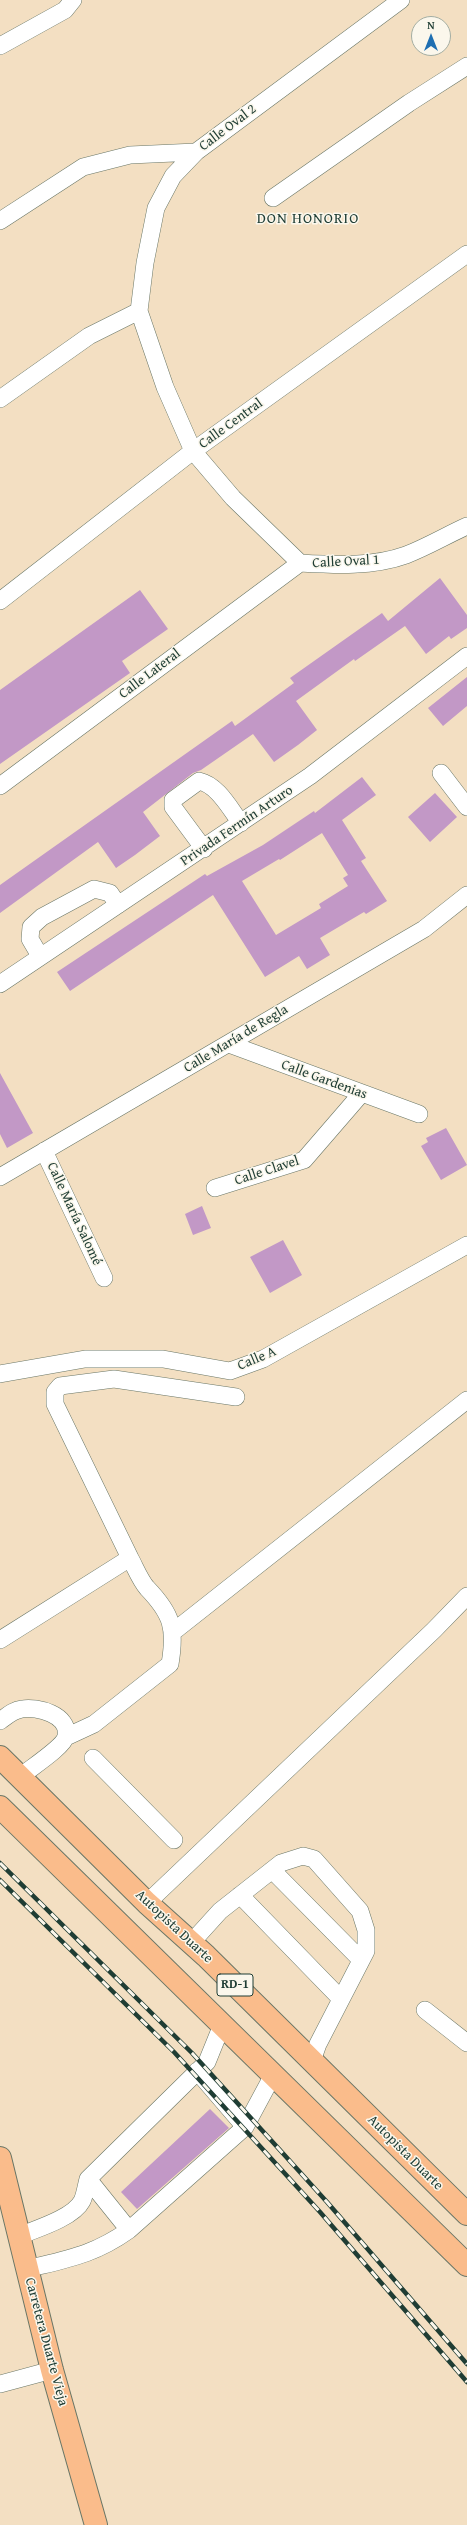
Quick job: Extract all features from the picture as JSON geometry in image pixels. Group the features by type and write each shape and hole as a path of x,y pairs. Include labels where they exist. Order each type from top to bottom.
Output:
{"main road":[{"name":"Autopista Duarte","path":"0,1757 147,1903 191,1943 467,2214"},
{"name":"RD-1","path":"0,1807 467,2264"},
{"name":"Carretera Duarte Vieja","path":"0,2158 52,2370 96,2525"}],"street":[{"path":"0,46 65,10 73,0"},
{"name":"Calle Oval 2","path":"193,452 165,387 139,311 145,263 156,208 173,176 196,152 401,0"},
{"path":"274,198 409,103 467,66"},
{"path":"0,221 82,167 130,155 196,152"},
{"name":"Calle Central","path":"0,601 193,452 467,254"},
{"path":"0,399 89,336 139,311"},
{"name":"Calle Oval 1","path":"193,452 233,498 300,563 336,565 371,563 399,557 467,526"},
{"name":"Calle Lateral","path":"0,786 300,563"},
{"name":"Privada Fermín Arturo","path":"0,984 40,956 204,849 310,776 467,656"},
{"path":"441,773 467,808"},
{"path":"204,849 173,807 173,800 186,790 199,781 206,783 217,792 241,823"},
{"path":"40,956 30,939 31,927 42,917 94,889 110,893 118,905"},
{"name":"Calle María de Regla","path":"0,1176 229,1044 424,928 467,895"},
{"name":"Calle Gardenias","path":"229,1044 361,1094 419,1114"},
{"name":"Calle Clavel","path":"215,1188 304,1160 361,1094"},
{"name":"Calle María Salomé","path":"44,1151 104,1278"},
{"name":"Calle A","path":"0,1374 85,1359 163,1359 230,1370 263,1359 467,1245"},
{"path":"20,1777 61,1745 66,1737 94,1724 170,1664 173,1632 165,1609 155,1594 146,1588 130,1558 55,1404 55,1392 60,1386 114,1379 236,1397"},
{"path":"173,1632 467,1400"},
{"path":"0,1640 130,1558"},
{"path":"147,1903 434,1630 467,1596"},
{"path":"0,1721 20,1709 42,1710 61,1721 66,1737"},
{"path":"93,1758 174,1840"},
{"path":"191,1943 201,1929 240,1895 281,1863 302,1856 314,1859 360,1911 366,1937 366,1951 318,2044 312,2061"},
{"path":"272,1870 362,1960"},
{"path":"240,1895 341,1999"},
{"path":"425,2010 467,2043"},
{"path":"19,2236 50,2224 71,2212 82,2202 88,2179 207,2062 222,2024"},
{"path":"197,2071 245,2127"},
{"path":"27,2269 86,2255 110,2244 129,2230 245,2127 273,2075"},
{"path":"88,2179 129,2230"},
{"path":"0,2384 52,2370"}],"building":[{"path":"440,578 467,615 467,628 451,639 449,636 426,654 405,626 355,661 354,659 296,701 317,730 298,745 274,762 253,734 201,770 193,773 143,812 160,836 135,855 116,868 98,842 0,913 0,885 232,721 235,726 294,683 290,678 382,613 388,621"},
{"path":"140,590 168,629 122,661 130,673 0,764 0,690"},
{"path":"467,677 467,706 443,726 428,708"},
{"path":"362,777 376,795 342,820 366,858 361,861 387,901 366,914 364,912 320,938 330,955 307,969 299,956 265,977 213,895 70,991 57,972 205,874 207,876 263,845 314,811 315,813","holes":["322,833 348,875 343,878 348,886 319,904 321,908 276,935 242,881 279,859 280,860"]},
{"path":"435,793 457,817 430,842 408,817"},
{"path":"0,1073 33,1133 7,1148 0,1134"},
{"path":"446,1128 467,1165 441,1180 421,1146 428,1142 426,1138"},
{"path":"202,1206 211,1228 193,1235 185,1214"},
{"path":"283,1240 302,1275 270,1293 250,1257"},
{"path":"210,2109 229,2128 137,2209 121,2192"}],"railway":[{"path":"0,1863 192,2053 327,2202 467,2364"},
{"path":"0,1880 174,2052 320,2212 467,2382"}],"district":[{"name":"DON HONORIO","path":"308,219"}]}
